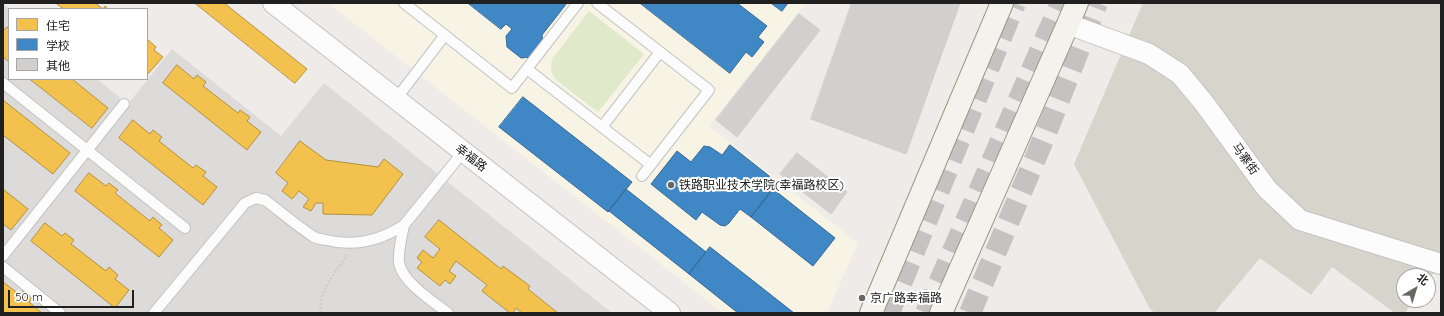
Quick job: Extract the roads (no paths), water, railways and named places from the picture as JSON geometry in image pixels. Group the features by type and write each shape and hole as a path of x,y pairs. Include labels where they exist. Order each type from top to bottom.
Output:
{"main road":[{"path":"871,313 1002,3"},
{"path":"942,312 1077,3"}],"street":[{"name":"幸福路","path":"273,3 670,313"},
{"name":"马寨街","path":"1068,24 1149,54 1180,74 1204,103 1267,189 1300,220 1441,264"}],"lane":[{"path":"404,3 512,88 578,3"},
{"path":"597,3 709,90 642,176"},
{"path":"396,99 445,35"},
{"path":"602,127 660,52"},
{"path":"527,69 651,165"},
{"path":"3,83 185,228"},
{"path":"3,256 124,104"},
{"path":"154,313 245,203 256,198 265,200 316,238 335,242 355,243 375,239 393,232 404,224 463,152"},
{"path":"404,224 399,262 401,270 414,287 448,313"},
{"path":"3,268 60,313"}],"tunnel":[{"path":"889,313 1015,3"},
{"path":"926,313 1061,3"},
{"path":"970,313 1046,133 1097,3"}],"place":[{"name":"铁路职业技术学院(幸福路校区)","path":"671,185"},
{"name":"京广路幸福路","path":"862,298"}]}
